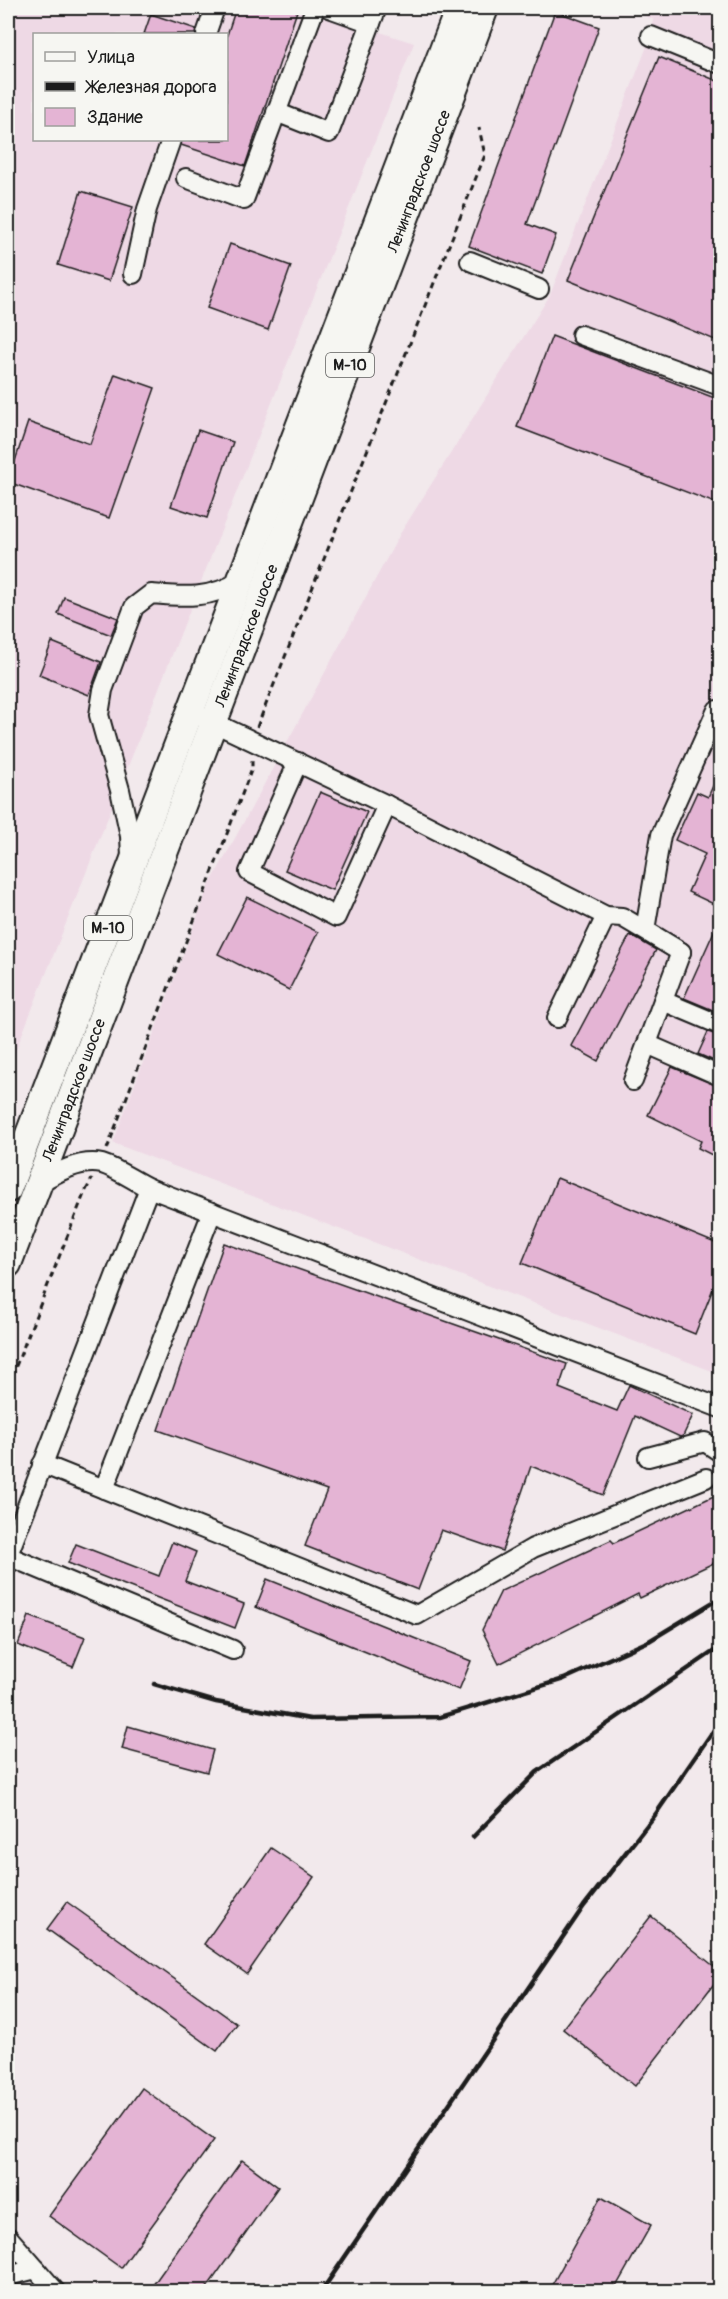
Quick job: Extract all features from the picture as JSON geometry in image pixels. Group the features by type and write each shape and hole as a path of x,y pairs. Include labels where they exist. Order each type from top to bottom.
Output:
{"highway":[{"name":"Ленинградское шоссе","path":"8,1189 15,1154 132,865 459,8"},
{"name":"Ленинградское шоссе","path":"8,1264 485,8"}],"street":[{"path":"206,33 215,8"},
{"path":"186,178 244,200 315,8"},
{"path":"276,112 330,133 374,15 329,8"},
{"path":"651,36 720,64"},
{"path":"134,274 147,209 171,141"},
{"path":"470,261 539,289"},
{"path":"581,335 720,386"},
{"path":"132,865 130,836 99,715 103,690 134,607 151,594 185,597 224,591 240,581"},
{"path":"645,930 662,835 717,710"},
{"path":"189,711 387,805 606,916 622,917 681,952 633,1081"},
{"path":"298,762 249,872 336,917 387,805"},
{"path":"557,1018 606,916"},
{"path":"663,1001 720,1025"},
{"path":"647,1044 720,1076"},
{"path":"39,1183 60,1171 79,1165 101,1164 149,1188 720,1408"},
{"path":"149,1188 8,1555 233,1650"},
{"path":"104,1489 212,1212"},
{"path":"648,1457 705,1442 720,1452"},
{"path":"42,1464 417,1615 533,1548 706,1478"},
{"path":"8,2237 56,2292"},
{"path":"8,2276 36,2269"}],"path":[{"path":"8,1386 84,1194 101,1164 252,768 252,741 485,155 479,128"}],"shaded area":[{"path":"8,8 366,8 361,26 414,43 8,1070"},
{"path":"623,8 720,8 720,1374 113,1143 208,888 400,534 550,295 651,36 653,19"},
{"path":"8,2267 35,2291 8,2291"}],"building":[{"path":"236,8 298,8 245,166 181,145 182,141 228,141 228,33"},
{"path":"555,11 599,27 527,224 556,235 542,274 469,246"},
{"path":"151,14 196,29 195,33 144,33"},
{"path":"659,57 720,82 720,342 568,280"},
{"path":"81,191 133,207 109,281 58,265"},
{"path":"230,244 291,266 268,330 207,308"},
{"path":"552,336 720,400 720,505 517,427"},
{"path":"115,374 155,388 109,518 8,482 28,422 90,444"},
{"path":"198,430 233,442 207,518 171,506"},
{"path":"64,597 118,618 111,635 58,614"},
{"path":"52,642 101,662 89,695 39,675"},
{"path":"720,770 720,907 688,892 705,854 675,840 697,792 708,797"},
{"path":"320,792 367,812 332,890 285,870"},
{"path":"247,897 318,932 289,990 218,954"},
{"path":"720,918 720,1013 684,998"},
{"path":"630,935 656,950 598,1061 571,1046"},
{"path":"708,1032 720,1036 720,1046 714,1061 698,1054"},
{"path":"672,1067 720,1087 720,1159 698,1148 701,1141 648,1115"},
{"path":"557,1178 720,1245 720,1271 695,1334 522,1263"},
{"path":"224,1243 567,1364 559,1388 617,1411 629,1385 693,1415 683,1436 680,1437 635,1416 603,1495 531,1466 502,1551 441,1530 418,1590 305,1546 327,1490 158,1430"},
{"path":"720,1493 720,1560 640,1598 638,1594 499,1664 482,1630 501,1591 611,1540 614,1543"},
{"path":"172,1542 196,1552 185,1581 244,1604 235,1628 68,1563 76,1544 159,1576"},
{"path":"267,1579 471,1661 459,1690 256,1607"},
{"path":"29,1616 85,1637 73,1667 18,1645"},
{"path":"128,1726 213,1750 207,1772 122,1749"},
{"path":"271,1848 314,1877 247,1974 204,1944"},
{"path":"67,1902 237,2024 217,2051 47,1929"},
{"path":"651,1916 720,1971 720,1976 635,2086 563,2029"},
{"path":"142,2088 214,2140 121,2268 49,2216"},
{"path":"242,2160 278,2187 204,2292 148,2292"},
{"path":"601,2197 651,2225 613,2292 548,2292"}],"railway":[{"path":"154,1684 216,1702 310,1719 440,1717 564,1679 649,1641 720,1598"},
{"path":"473,1837 537,1772 720,1647"},
{"path":"321,2292 584,1906 655,1815 720,1721"}]}
